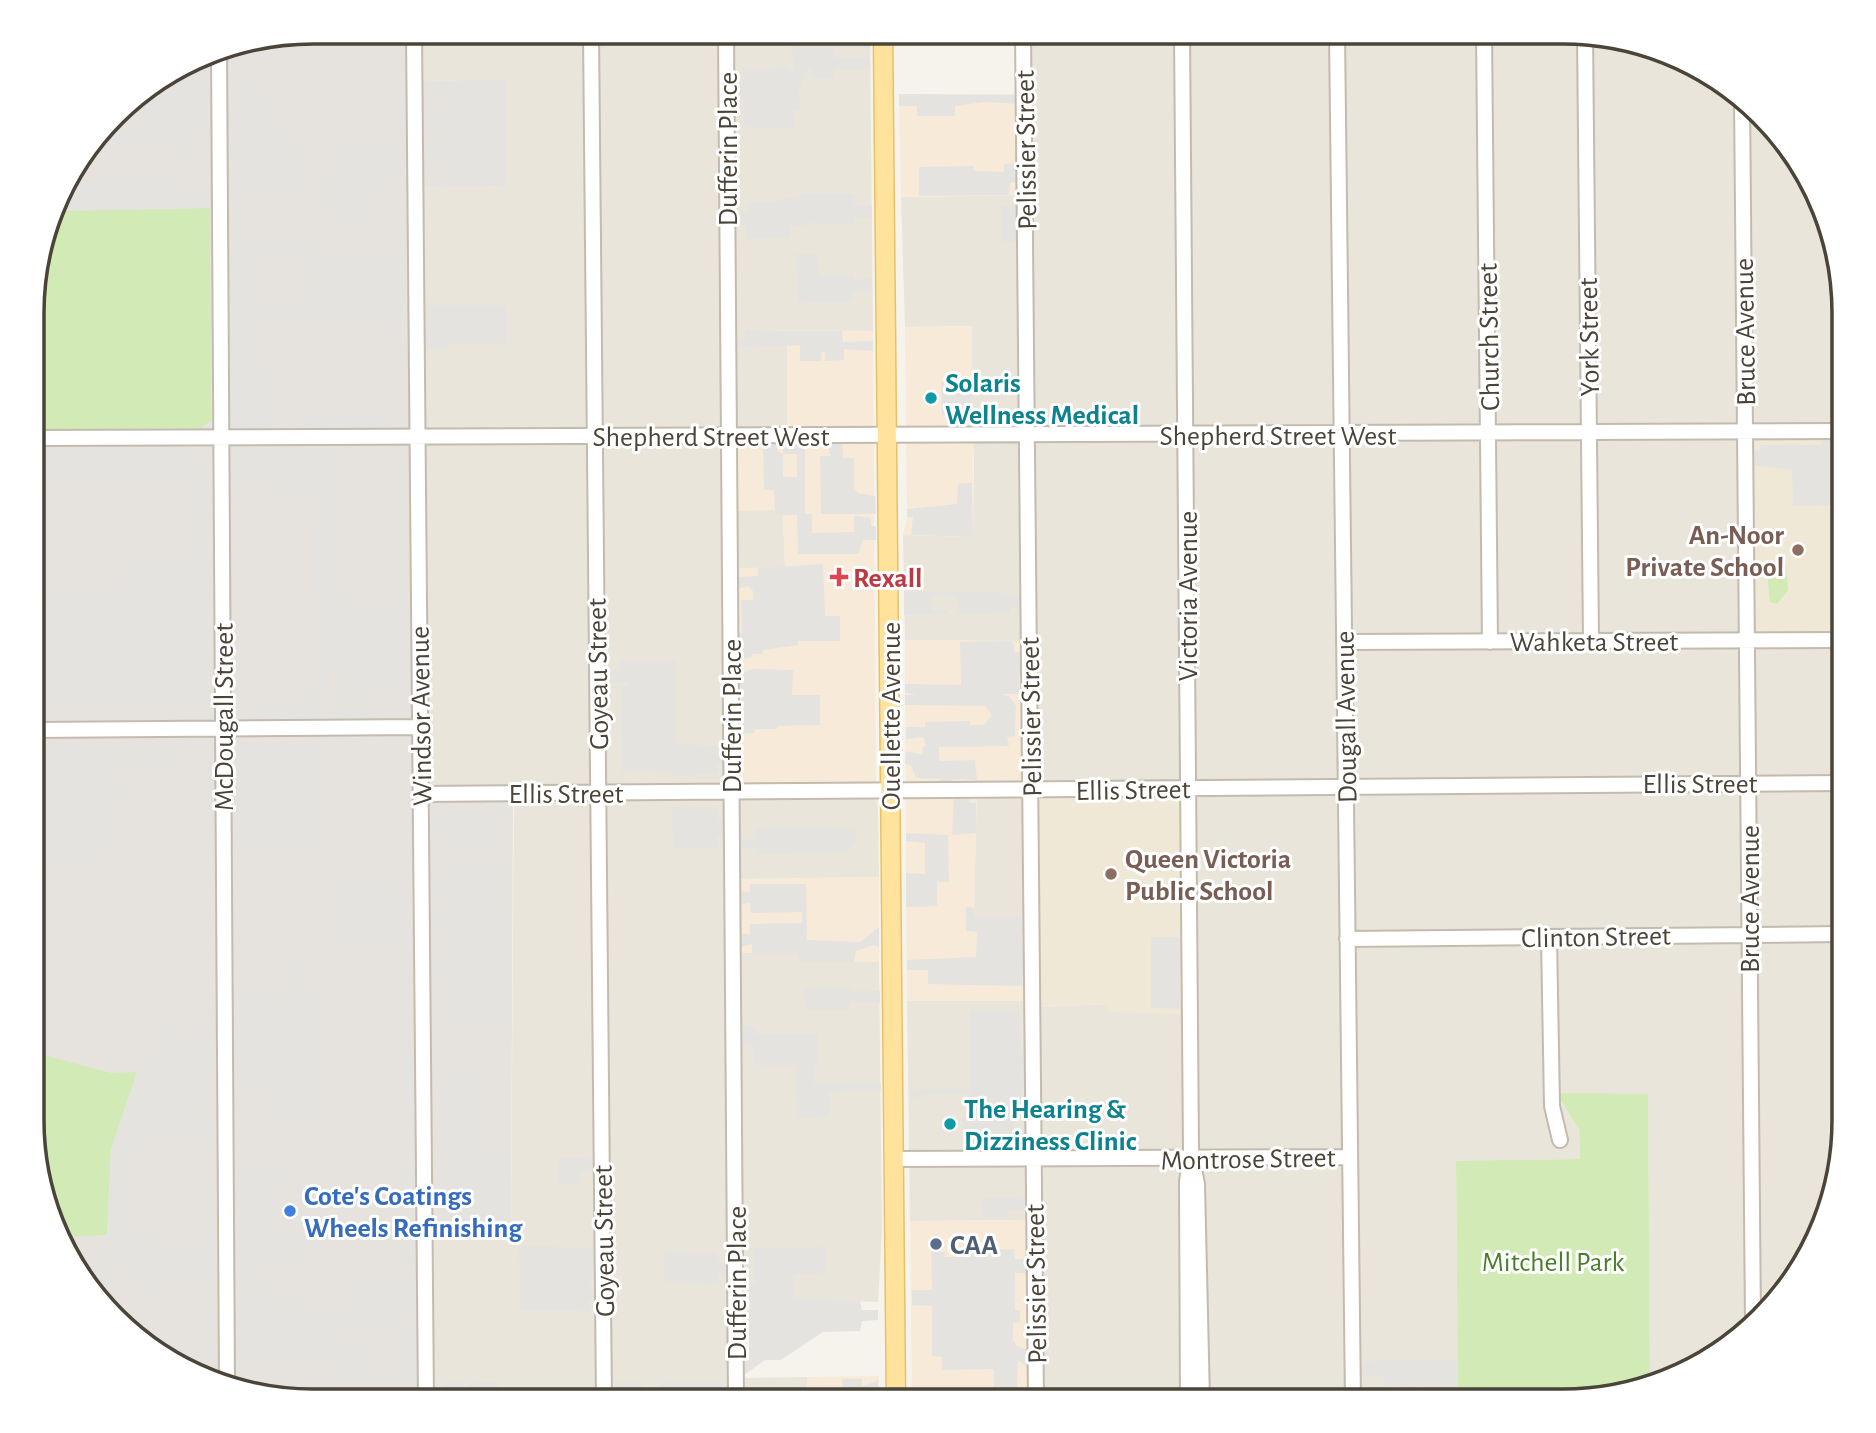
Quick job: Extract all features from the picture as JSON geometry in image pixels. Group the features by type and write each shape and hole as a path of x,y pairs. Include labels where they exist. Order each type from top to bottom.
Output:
{"main road":[{"name":"Ouellette Avenue","path":"883,44 889,435 896,1389"}],"street":[{"name":"Windsor Avenue","path":"414,44 426,1389"},
{"name":"Goyeau Street","path":"591,44 604,1389"},
{"name":"Dufferin Place","path":"726,44 736,1389"},
{"name":"Pelissier Street","path":"1023,44 1036,1389"},
{"name":"Victoria Avenue","path":"1182,44 1191,1159 1187,1182 1188,1389"},
{"name":"Dougall Avenue","path":"1337,44 1353,1389"},
{"name":"Church Street","path":"1483,44 1490,642"},
{"name":"York Street","path":"1585,44 1591,641"},
{"name":"McDougall Street","path":"219,61 227,1375"},
{"name":"Bruce Avenue","path":"1742,112 1753,1310"},
{"name":"Shepherd Street West","path":"44,438 1832,431"},
{"name":"Wahketa Street","path":"1344,642 1832,640"},
{"path":"44,730 421,727"},
{"name":"Ellis Street","path":"421,794 1832,783"},
{"name":"Clinton Street","path":"1348,939 1832,934"},
{"path":"1549,937 1552,1106 1560,1140"},
{"name":"Montrose Street","path":"895,1159 1350,1157"},
{"name":"Victoria Avenue","path":"1191,1159 1197,1184 1202,1389"}],"shaded area":[{"path":"295,44 408,44 409,81 506,80 506,186 410,187 414,798 513,800 511,1226 430,1226 423,1389 295,1389 243,1380 210,1369 149,1334 111,1298 80,1255 58,1207 44,1138 44,736 215,736 214,719 208,722 44,723 44,295 53,243 64,210 99,149 135,111 178,80 210,64 243,53"},
{"path":"419,44 870,44 873,331 745,330 745,341 736,340 736,348 787,345 787,430 775,510 783,514 785,568 737,568 862,789 876,781 879,877 740,879 796,953 797,962 879,962 882,1231 878,1302 744,1298 744,1378 807,1377 807,1389 433,1389 430,1226 511,1225 514,787 425,787 421,187 506,186 505,80 420,81"},
{"path":"792,44 870,44 870,48 834,48 835,58 870,57 870,70 834,69 834,78 812,78 812,69 808,69 799,89 800,110 794,110 795,128 744,127 743,100 737,96 732,100 732,82 743,83 742,69 790,68 791,76 794,70"},
{"path":"1018,44 1581,44 1616,49 1666,64 1727,99 1765,135 1796,178 1818,226 1832,295 1832,1138 1818,1207 1787,1270 1741,1322 1698,1353 1650,1375 1648,1095 1556,1094 1579,1130 1580,1159 1456,1162 1458,1389 1031,1389 1030,1220 910,1221 907,1001 1027,1001 1040,1007 1108,1004 1108,1012 1183,795 1026,798 1026,917 974,917 977,780 1024,780 1013,641 905,640 903,535 973,537 974,462 967,326 905,327 901,197 1019,195"},
{"path":"225,67 246,79 273,111 316,183 302,186 314,231 317,265 326,265 325,255 410,255 410,281 401,286 403,298 410,302 410,324 335,323 334,329 329,328 328,310 311,322 255,321 259,340 256,341 257,366 263,366 263,377 272,377 269,431 243,430 234,426 229,419 228,290 234,292 234,271 228,272 228,252 233,252 232,240 301,238 301,201 297,186 232,186 232,158 227,160 226,135 233,140 232,92 226,93","holes":["255,247 301,248 301,271 308,272 308,301 254,300"]},
{"path":"506,80 506,186 438,187 438,161 430,160 420,165 421,151 438,153 438,132 420,133 420,118 438,119 438,89 419,90 420,81"},
{"path":"171,84 210,84 210,125 196,126 195,186 200,192 210,192 210,208 64,211 78,182 174,181 175,195 182,195 181,148 100,148 120,126 147,126 141,125 142,105"},
{"path":"394,88 409,88 409,133 395,133"},
{"path":"899,94 1019,94 1019,195 901,197"},
{"path":"899,94 1019,95 1019,104 984,102 955,106 955,116 917,116 917,106 899,106"},
{"path":"336,145 395,145 396,157 408,158 409,177 394,173 394,181 376,182 377,225 334,224 332,213 324,212 324,184 336,183"},
{"path":"1015,163 1015,168 1019,168 1019,182 1010,183 1009,195 919,196 919,167 973,166 974,171 1004,172 1004,164"},
{"path":"800,194 855,194 855,206 872,205 872,218 854,217 854,224 807,223 806,227 790,226 790,237 747,239 747,225 732,226 733,212 748,214 748,202 779,202 780,198 800,199"},
{"path":"1020,205 1020,242 1001,241 1001,206"},
{"path":"796,254 818,255 819,276 854,275 854,280 872,278 872,291 853,291 852,302 798,303"},
{"path":"427,305 507,305 507,344 447,344 447,349 422,349 422,318 428,319"},
{"path":"972,326 973,537 903,535 907,517 905,327"},
{"path":"745,330 873,331 876,781 862,789 748,787 737,779 736,568 785,567 783,514 775,515 774,510 736,511 734,447 740,430 787,429 787,345 736,348 735,339 745,341"},
{"path":"745,330 842,331 843,342 873,341 873,351 844,349 844,360 825,361 825,352 822,352 821,361 800,361 800,345 736,348 735,339 745,341"},
{"path":"972,381 972,417 962,417 964,429 950,429 951,416 942,415 941,382"},
{"path":"306,415 386,415 387,430 306,430"},
{"path":"1819,436 1832,436 1832,505 1793,506 1792,470 1751,465 1751,449 1760,451 1760,445 1822,445"},
{"name":"An-Noor Private School","path":"1832,436 1832,634 1754,635 1751,437"},
{"path":"763,442 781,442 777,451 783,454 783,447 795,447 796,442 805,442 805,514 812,514 812,533 854,532 854,516 871,518 871,526 876,526 876,540 863,540 859,553 855,554 798,554 797,515 775,515 774,490 764,490","holes":["783,454 797,454 797,477 783,477"]},
{"path":"827,442 842,443 843,458 854,458 854,488 858,493 875,496 876,514 821,514 820,456 831,456"},
{"path":"146,443 173,443 169,453 202,452 205,491 209,495 214,493 214,509 208,507 204,511 206,612 215,612 215,638 206,639 205,705 44,709 44,597 59,592 111,592 111,589 129,588 129,563 181,562 181,479 157,479 156,485 44,485 44,450 74,451 72,444 121,444 123,452 152,454"},
{"path":"289,443 286,451 314,452 310,443 328,444 325,449 329,456 339,456 340,603 400,603 401,691 364,690 364,709 369,721 333,720 340,709 339,669 329,670 325,712 329,721 259,721 258,705 308,706 313,492 276,491 276,475 245,475 244,494 238,494 234,453 243,453 238,444"},
{"path":"972,483 973,537 911,535 913,517 907,517 907,509 957,504 958,484"},
{"path":"823,564 825,616 840,616 840,641 798,641 798,645 763,650 763,654 752,654 752,657 737,660 737,651 742,651 741,641 737,645 737,633 742,634 741,600 753,600 753,591 748,586 737,589 737,577 758,576 758,568"},
{"path":"973,591 1023,596 1023,608 1011,607 1010,613 957,614 957,595 932,596 932,611 946,610 947,614 904,615 904,592"},
{"path":"905,640 1023,641 1025,780 977,781 974,908 975,917 1026,917 1027,1001 907,1001"},
{"path":"1013,641 1015,653 1023,650 1023,674 1019,676 1020,694 1002,694 1010,697 1016,706 1015,736 1007,737 1009,746 939,747 939,761 975,760 977,780 952,779 953,785 940,785 940,779 916,778 911,765 905,764 906,751 922,755 923,747 926,746 923,737 906,739 906,727 925,727 925,722 970,721 970,725 984,725 992,715 985,706 905,705 905,695 916,695 905,692 905,684 961,685 960,642"},
{"path":"620,661 676,661 676,744 717,746 717,757 725,754 725,767 717,764 717,774 672,776 671,772 622,771 621,686 629,686 629,682 604,683 604,668 620,671"},
{"path":"752,669 793,670 792,695 820,695 820,725 777,726 777,729 755,729 754,733 743,734 743,721 737,720 737,709 742,709 742,692 737,692 737,675"},
{"path":"172,743 173,759 113,758 113,789 123,789 122,849 93,849 93,866 44,865 44,746"},
{"path":"234,745 321,745 321,848 235,849 235,839 231,839 232,822 235,822 232,790 235,790 234,771 231,771"},
{"name":"Queen Victoria Public School","path":"1184,795 1184,1014 1108,1012 1107,1004 1040,1007 1037,798"},
{"path":"969,796 969,802 976,803 976,833 952,835 954,797"},
{"path":"495,800 508,800 505,845 446,844 446,834 427,835 427,822 447,825 448,812 496,813"},
{"path":"672,807 718,808 718,820 726,818 727,837 717,837 717,848 673,848"},
{"path":"757,827 856,828 856,843 847,852 757,854 756,847 739,850 739,839 756,840"},
{"path":"906,833 948,835 949,882 937,882 937,906 906,907 906,873 925,874 925,843 906,841"},
{"path":"508,870 507,905 444,904 443,894 427,893 427,875 442,879 442,871"},
{"path":"879,877 879,962 797,962 796,953 739,953 739,879"},
{"path":"750,884 806,884 807,940 860,942 879,927 879,947 874,945 856,951 854,962 797,962 796,953 752,953 752,944 739,947 739,933 750,935 750,924 802,923 802,912 751,913 750,903 739,904 739,891 750,892"},
{"path":"337,886 396,888 396,896 417,896 417,910 398,910 399,926 417,927 417,940 399,939 398,947 337,948 337,939 330,939 330,896 337,896"},
{"path":"966,907 974,908 975,917 1026,917 1026,933 1022,934 1023,944 1026,944 1026,955 1023,955 1027,976 1022,975 1023,986 928,984 928,970 907,970 907,960 976,957 977,932 966,931"},
{"path":"512,910 511,1017 445,1016 446,976 428,977 428,964 445,965 446,931 428,933 427,919 445,921 445,911"},
{"path":"1151,937 1180,937 1184,964 1180,965 1180,1000 1184,1001 1184,1009 1151,1008"},
{"path":"288,961 301,961 300,1005 308,1004 308,997 321,997 329,1009 330,1124 273,1124 272,1091 264,1092 262,1079 238,1079 233,1022 238,1022 236,992 268,993 268,1002 288,1002"},
{"path":"803,988 880,991 880,1003 850,1002 850,1010 806,1010"},
{"path":"970,1011 1020,1011 1020,1052 1028,1052 1028,1064 1020,1065 1020,1078 1027,1078 1027,1088 1021,1088 1021,1099 1028,1099 1028,1109 1021,1108 1021,1117 979,1116 979,1101 970,1101 970,1093 939,1093 910,1098 910,1089 970,1088"},
{"path":"740,1025 756,1027 756,1034 818,1034 818,1064 813,1065 814,1083 881,1083 881,1091 829,1092 829,1117 797,1118 795,1065 755,1065 754,1045 739,1049"},
{"path":"160,1032 207,1037 206,1046 219,1045 218,1065 203,1063 202,1069 206,1072 202,1080 209,1085 208,1097 201,1096 198,1105 208,1108 203,1116 206,1124 217,1125 217,1141 198,1140 187,1129 181,1136 162,1129 146,1137 137,1152 125,1151 122,1180 133,1182 131,1234 149,1234 151,1243 213,1243 211,1269 207,1275 157,1275 157,1297 144,1301 144,1275 130,1274 130,1267 118,1266 116,1303 100,1285 99,1237 107,1234 111,1149 137,1072"},
{"path":"419,1056 420,1112 403,1112 403,1057"},
{"path":"444,1077 484,1077 485,1154 469,1157 511,1158 511,1226 448,1226 448,1206 432,1203 431,1190 445,1186 447,1177 431,1176 430,1163 440,1163 452,1153 445,1152"},
{"path":"962,1118 1014,1118 1015,1137 978,1138 979,1154 964,1153"},
{"path":"404,1138 419,1138 419,1205 404,1205"},
{"path":"595,1157 595,1171 582,1172 579,1184 558,1183 558,1158"},
{"path":"240,1173 287,1173 287,1188 274,1189 274,1234 317,1235 317,1253 266,1256 268,1306 303,1306 303,1313 346,1312 346,1283 402,1282 419,1273 420,1321 412,1317 402,1317 402,1332 421,1334 421,1342 417,1343 422,1389 332,1389 332,1357 243,1357 235,1362 234,1341 241,1343 240,1334 235,1333 235,1308 243,1309 243,1277 235,1277 235,1259 240,1258 239,1246 235,1247 234,1231 239,1231 238,1198 233,1197 232,1180 240,1183","holes":["335,1332 393,1332 393,1372 368,1372 367,1347 335,1347"]},
{"path":"1030,1197 1030,1210 1008,1210 1008,1219 982,1219 981,1198"},
{"path":"401,1219 419,1220 418,1254 400,1254"},
{"path":"1030,1220 1031,1389 912,1389 910,1221"},
{"path":"519,1245 593,1249 596,1270 592,1271 591,1290 596,1290 597,1301 589,1301 589,1311 520,1310"},
{"path":"825,1247 826,1273 793,1274 793,1299 860,1301 862,1310 878,1310 878,1320 862,1321 860,1331 823,1332 781,1360 765,1360 744,1375 744,1359 749,1359 749,1324 744,1325 744,1309 750,1309 749,1293 744,1294 744,1284 755,1284 753,1248"},
{"path":"1014,1249 1015,1259 1030,1259 1030,1273 1015,1273 1015,1310 1020,1311 1020,1322 1013,1323 1013,1340 1017,1346 1031,1351 1031,1370 1018,1360 1017,1389 994,1389 994,1369 942,1370 942,1357 932,1356 932,1306 912,1305 912,1290 932,1290 931,1252 945,1252 945,1257 955,1257 956,1251"},
{"path":"663,1252 716,1253 721,1264 731,1260 731,1274 717,1273 719,1284 664,1283"},
{"path":"1457,1360 1458,1389 1383,1386 1384,1377 1361,1376 1361,1361"},
{"path":"218,1362 220,1373 210,1369 206,1367"},
{"path":"879,1376 878,1389 807,1389 807,1377"},
{"path":"842,1379 862,1379 862,1387 878,1380 879,1389 843,1389"},
{"path":"498,1382 498,1389 467,1389 467,1383"},
{"path":"442,1383 464,1383 464,1389 442,1389"},
{"path":"615,1383 642,1383 642,1389 613,1389"},
{"path":"660,1383 724,1383 725,1389 660,1389"}],"green space":[{"path":"210,208 211,421 201,428 44,430 44,295 49,260 64,211"},
{"path":"1786,566 1788,590 1777,604 1770,602 1767,572"},
{"path":"44,1055 111,1073 137,1072 111,1149 107,1235 71,1237 58,1207 44,1138"},
{"name":"Mitchell Park","path":"1556,1093 1648,1094 1650,1375 1581,1389 1458,1389 1456,1161 1580,1159 1579,1130"}],"place":[{"name":"Solaris Wellness Medical","path":"931,398"},
{"name":"An-Noor Private School","path":"1798,550"},
{"name":"Rexall","path":"839,577"},
{"name":"Queen Victoria Public School","path":"1111,874"},
{"name":"The Hearing & Dizziness Clinic","path":"950,1124"},
{"name":"Cote's Coatings Wheels Refinishing","path":"290,1211"},
{"name":"CAA","path":"936,1244"}]}
